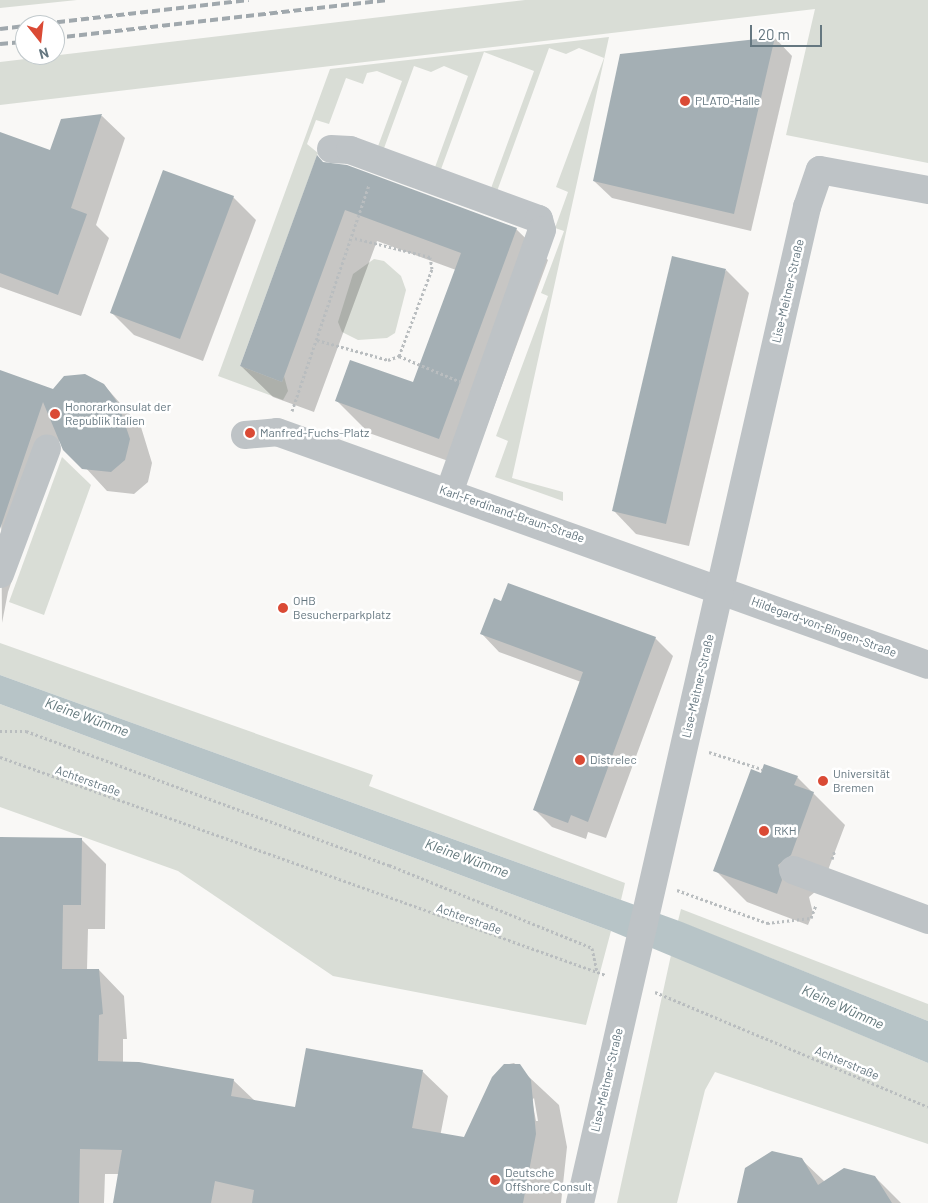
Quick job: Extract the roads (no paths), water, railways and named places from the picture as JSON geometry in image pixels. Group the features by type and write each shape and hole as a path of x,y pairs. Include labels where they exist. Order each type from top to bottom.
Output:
{"street":[{"path":"331,149 376,160 539,219 542,230 449,492"},
{"name":"Lise-Meitner-Straße","path":"580,1203 807,207 820,170 928,190"},
{"name":"Karl-Ferdinand-Braun-Straße","path":"245,435 293,438 720,589"},
{"path":"0,574 46,448"},
{"name":"Hildegard-von-Bingen-Straße","path":"720,589 928,665"},
{"path":"792,870 928,920"}],"water":[{"name":"Kleine Wümme","path":"0,675 682,922 928,1021 928,1063 611,931 0,704"}],"railway":[{"path":"65,21 249,0"},
{"path":"65,37 386,0"},
{"path":"0,29 15,27"},
{"path":"0,44 15,43"}],"place":[{"name":"PLATO-Halle","path":"685,101"},
{"name":"Honorarkonsulat der Republik Italien","path":"55,414"},
{"name":"Manfred-Fuchs-Platz","path":"250,433"},
{"name":"OHB Besucherparkplatz","path":"283,608"},
{"name":"Distrelec","path":"580,760"},
{"name":"Universität Bremen","path":"823,781"},
{"name":"RKH","path":"764,831"},
{"name":"Deutsche Offshore Consult","path":"495,1180"}]}
